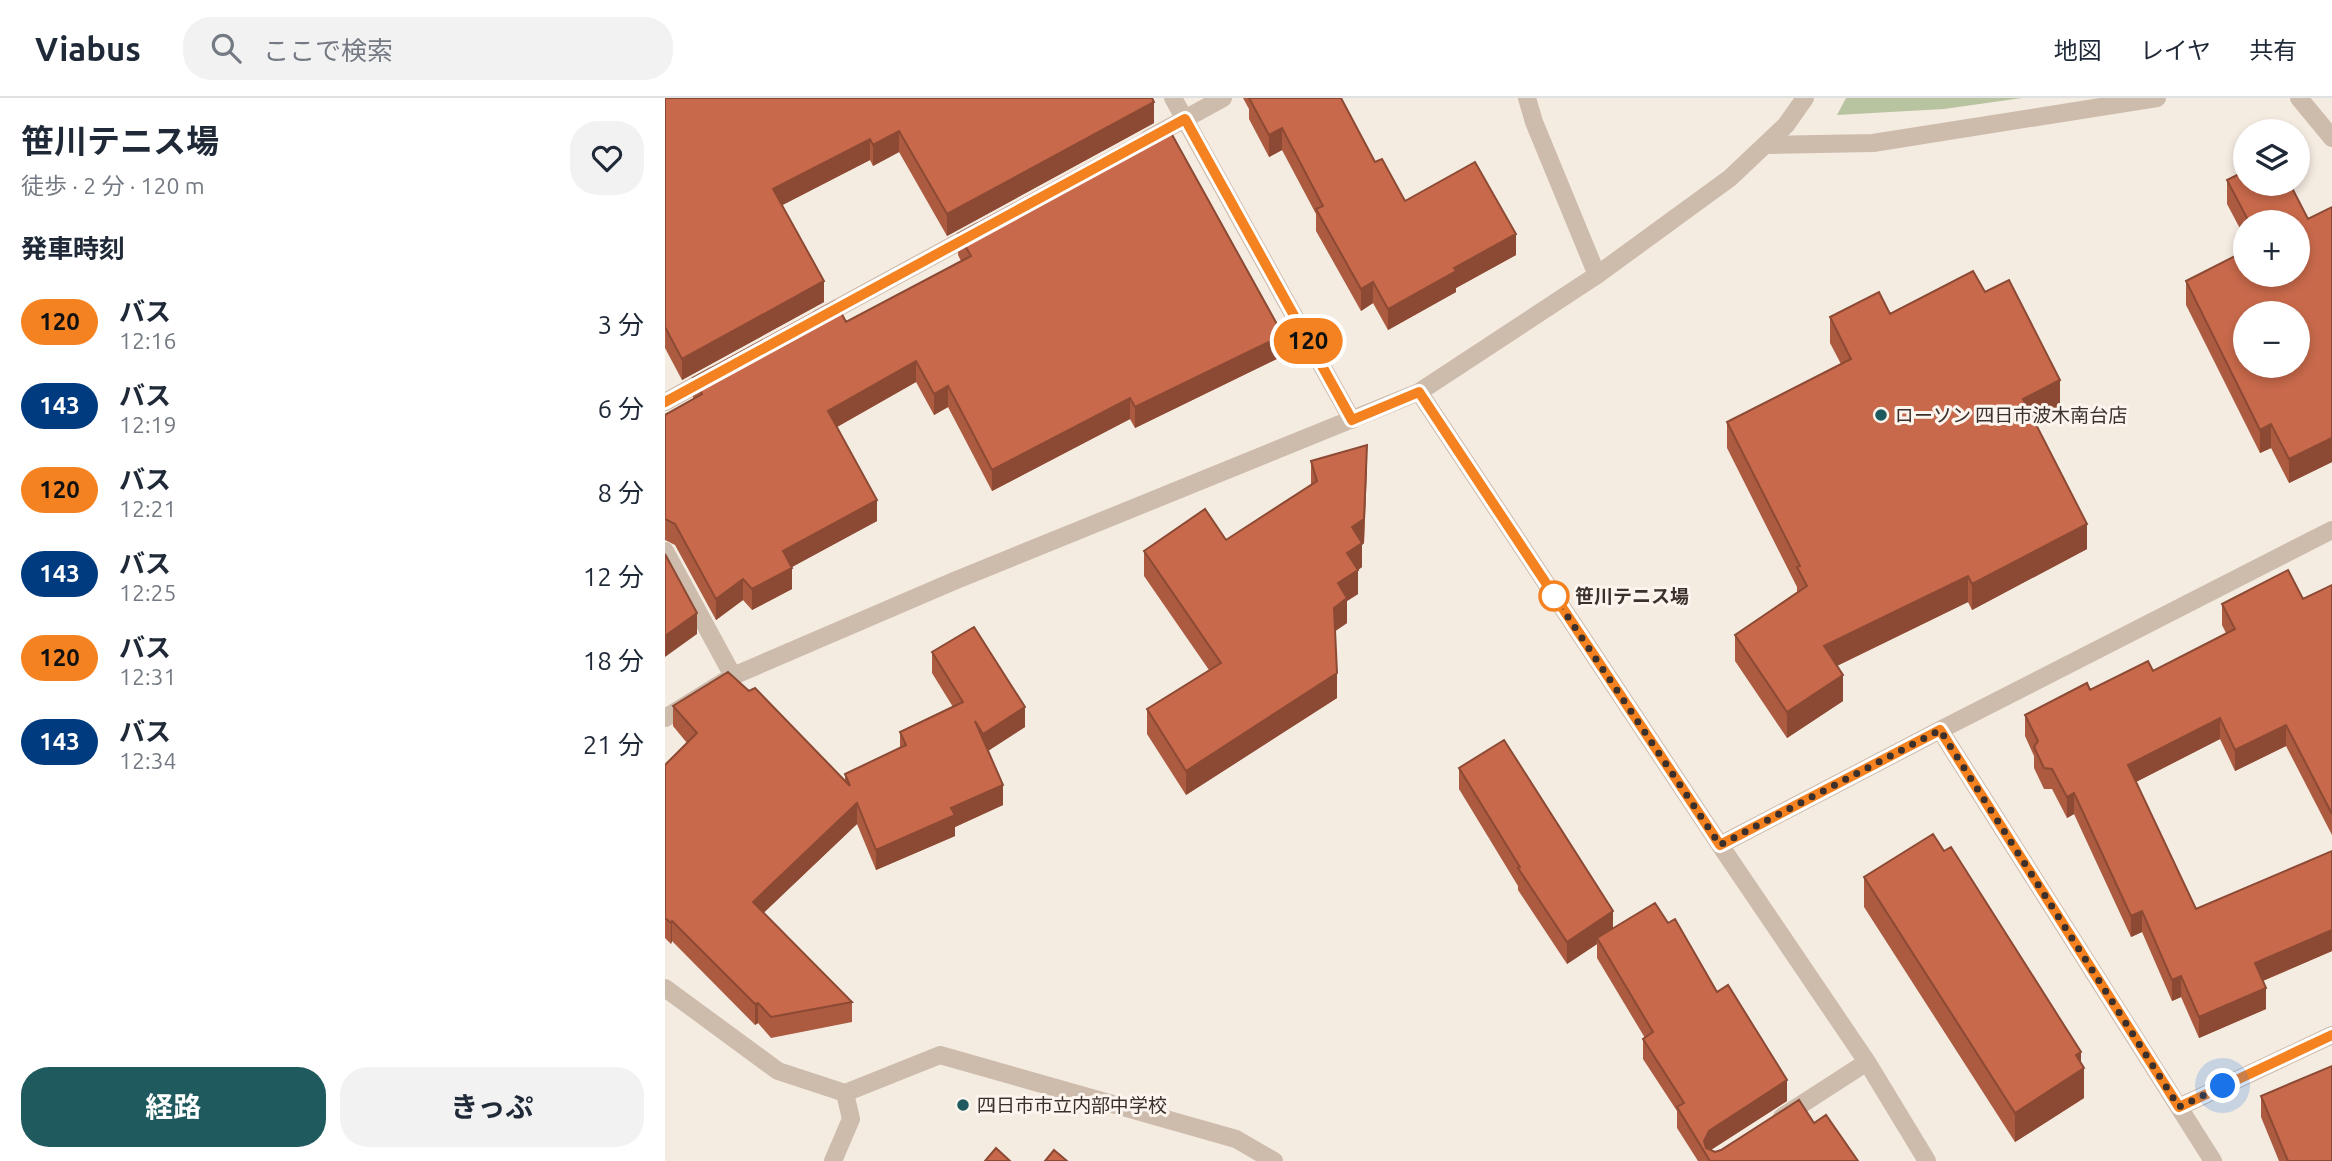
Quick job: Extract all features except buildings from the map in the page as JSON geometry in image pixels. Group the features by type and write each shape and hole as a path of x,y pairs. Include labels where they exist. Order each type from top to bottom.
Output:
{"street":[{"path":"1173,98 1352,420"},
{"path":"1136,145 1223,98"},
{"path":"1527,98 1534,122 1597,275"},
{"path":"665,718 733,676 954,581 1419,392 1597,275 1730,178 1786,124 1805,98"},
{"path":"1765,145 1873,143 2157,98"},
{"path":"2299,98 2332,138"},
{"path":"798,330 991,224"},
{"path":"665,402 725,369"},
{"path":"1419,392 1867,1062 1927,1161"},
{"path":"1720,845 2332,530"},
{"path":"665,551 733,676"},
{"path":"1940,730 2213,1161"},
{"path":"665,988 778,1071 845,1093 940,1055 1236,1139 1274,1161"},
{"path":"2179,1107 2332,1035"},
{"path":"1762,1130 1867,1062"},
{"path":"833,1161 851,1119 845,1093"}],"green space":[{"path":"1846,98 2022,98 1944,109 1837,115"}],"bus line":[{"name":"120","path":"665,402 1185,119 1352,420 1419,392 1720,845 1940,730 2179,1107 2332,1035"}],"place":[{"name":"ローソン 四日市波木南台店","path":"1881,415"},
{"name":"笹川テニス場","path":"1554,596"},
{"name":"四日市市立内部中学校","path":"963,1105"}],"route":[{"path":"1554,596 1720,845 1940,730 2179,1107 2223,1086"}]}
